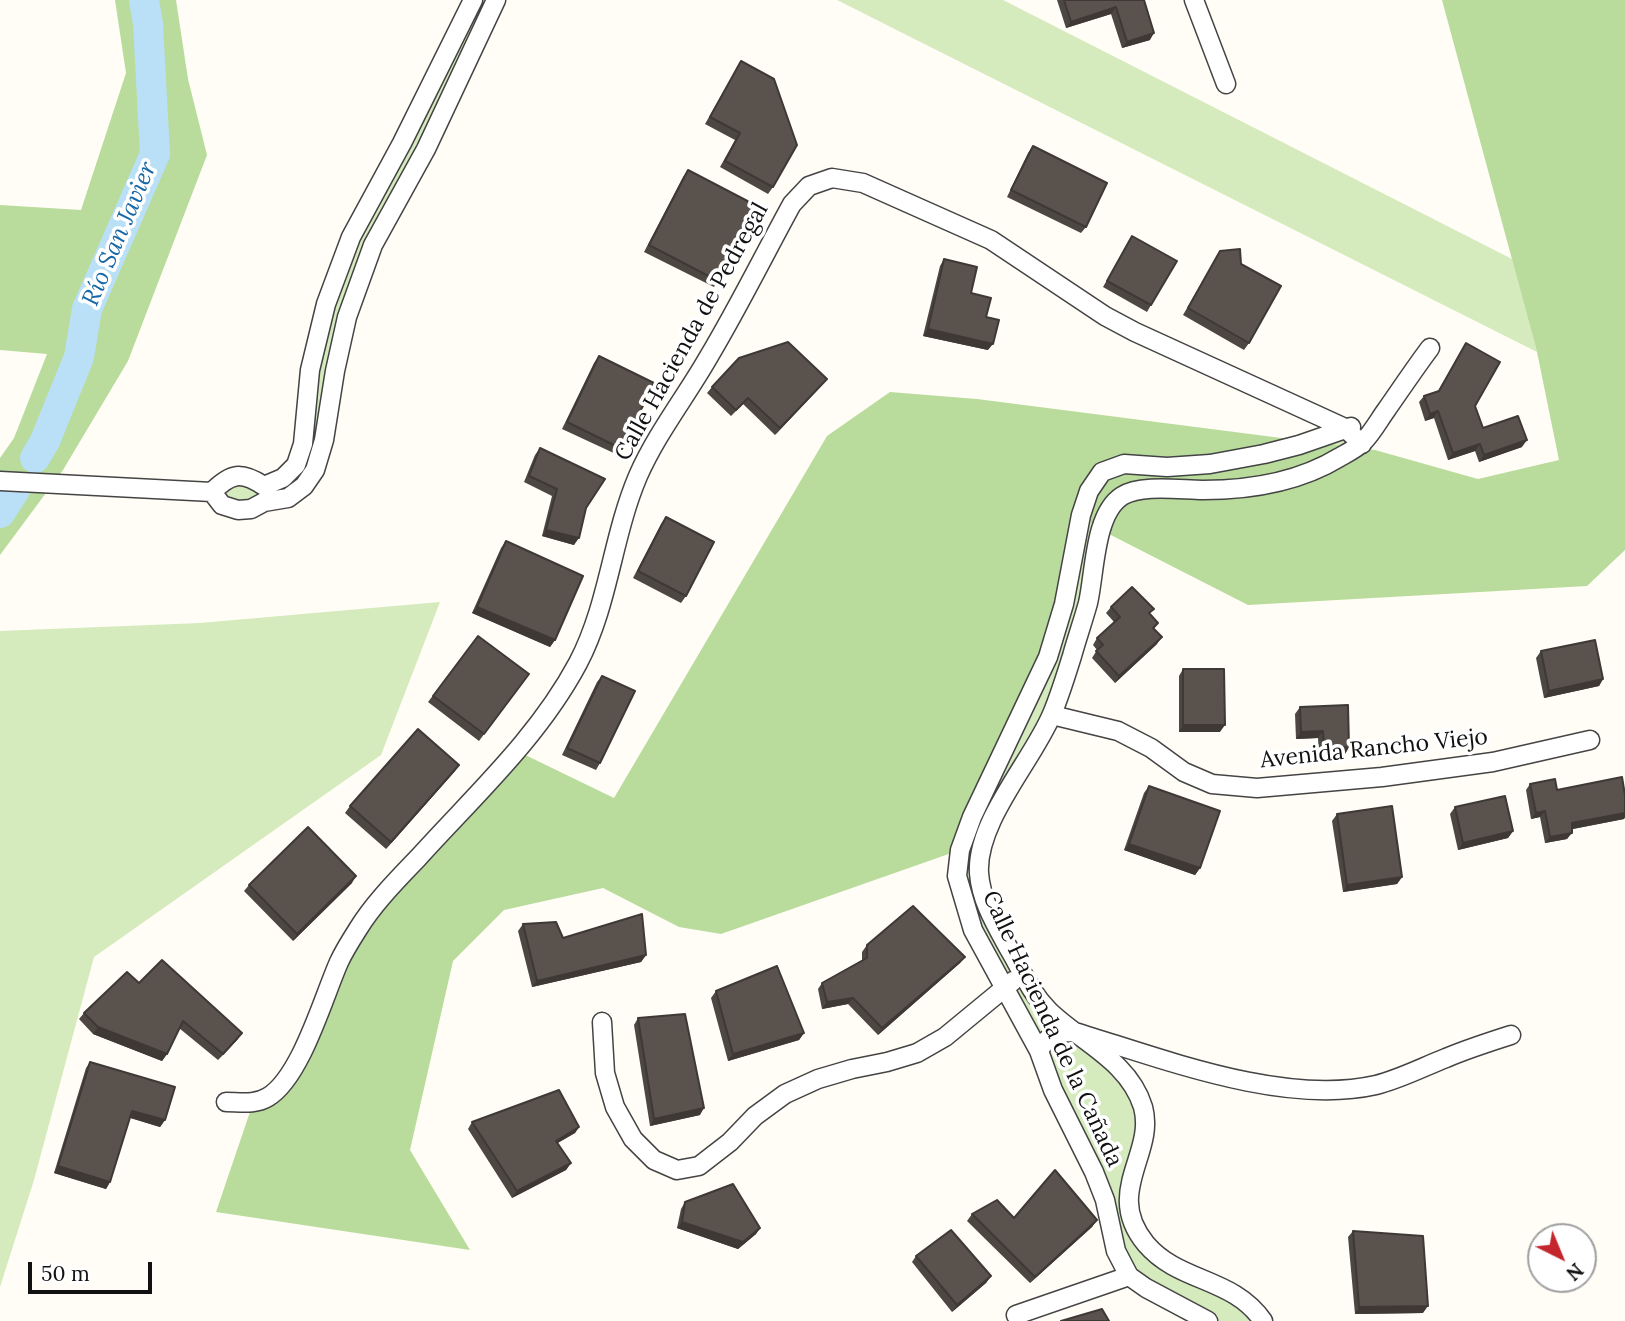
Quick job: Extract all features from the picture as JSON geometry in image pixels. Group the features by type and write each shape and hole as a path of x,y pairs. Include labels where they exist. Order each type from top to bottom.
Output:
{"street":[{"path":"212,492 222,505 238,510 251,509 296,465 303,444 310,370 326,304 351,237 402,143 472,0"},
{"path":"0,481 212,492 225,480 238,475 251,478 264,494 288,498 304,486 315,470 324,440 347,317 373,245 426,149 496,0"},
{"path":"1195,0 1226,84"},
{"name":"Calle Hacienda de Pedregal","path":"226,1102 253,1103 268,1097 284,1084 296,1067 340,959 360,925 388,890 517,751 554,703 592,634 637,478 655,441 710,356 792,204 809,186 832,178 863,183 959,224 991,240 1105,316 1345,428 1362,444"},
{"name":"Calle Hacienda de la Cañada","path":"1263,1321 1244,1298 1219,1284 1183,1272 1163,1261 1145,1242 1131,1220 1129,1194 1144,1132 1143,1109 1125,1075 1113,1062 1053,1015 1034,995 993,921 979,873 981,854 990,825 1052,715 1088,603 1107,512 1122,496 1140,489 1222,490 1283,482 1318,470 1362,444 1430,348"},
{"name":"Calle Hacienda de la Cañada","path":"1129,1276 1116,1251 1105,1200 1094,1172 1053,1090 1039,1051 973,930 957,876 960,850 972,817 1048,657 1064,604 1088,491 1102,472 1124,464 1167,467 1210,464 1299,445 1345,428 1378,422"},
{"name":"Avenida Rancho Viejo","path":"1024,709 1040,702 1052,715 1118,731 1151,748 1184,772 1212,783 1257,788 1382,778 1493,762 1590,740"},
{"path":"602,1021 605,1073 615,1107 633,1139 654,1160 677,1170 699,1167 730,1142 755,1116 785,1094 818,1079 917,1053 945,1037 1021,974"},
{"path":"1039,1051 1046,1039 1058,1032 1075,1032"},
{"name":"Calle Hacienda de la Cañada","path":"1075,1032 1182,1065 1273,1086 1330,1091 1377,1085 1511,1035"},
{"path":"1016,1315 1129,1276 1208,1321"}],"green space":[{"path":"115,0 176,0 188,79 207,155 128,361 63,470 0,555 0,458 14,438 47,354 0,350 0,205 81,210 126,73"},
{"path":"473,0 496,0 373,245 324,440 288,498 222,505 225,480 265,485 296,465 326,304"},
{"path":"837,0 1003,0 1512,259 1537,352"},
{"path":"1442,0 1625,0 1625,550 1587,586 1248,605 1101,530 1081,515 1064,604 960,850 721,934 679,927 603,888 504,910 453,961 410,1150 470,1250 216,1212 253,1103 283,1085 340,959 517,751 614,798 827,436 890,392 977,399 1375,450 1478,479 1559,460 1537,352"},
{"path":"1370,432 1318,470 1107,512 1071,659 1010,787 979,873 1021,974 1091,1044 1143,1109 1129,1194 1145,1242 1263,1321 1208,1321 1129,1276 1105,1200 973,930 960,850 1089,491"},
{"path":"440,602 381,755 94,957 34,1180 0,1287 0,631 200,623"}],"building":[{"path":"1064,0 1144,0 1154,33 1127,42 1116,7 1071,22"},
{"path":"741,61 774,79 797,145 773,187 725,161 740,133 710,117"},
{"path":"1033,146 1107,183 1086,227 1011,190"},
{"path":"688,170 757,206 718,281 649,245"},
{"path":"1132,236 1177,261 1151,305 1107,281"},
{"path":"1240,249 1241,264 1281,286 1249,343 1188,308 1220,251"},
{"path":"944,259 977,267 971,293 991,298 986,317 999,320 993,344 928,329"},
{"path":"788,342 827,379 780,428 748,398 736,410 712,387 739,358"},
{"path":"1466,343 1500,362 1475,406 1483,428 1518,416 1527,440 1484,455 1480,444 1453,453 1438,411 1430,414 1424,396 1439,391"},
{"path":"599,356 654,383 622,449 567,422"},
{"path":"540,448 605,479 586,508 579,538 546,530 557,489 529,476"},
{"path":"666,517 714,542 686,596 638,571"},
{"path":"506,541 583,576 555,640 477,607"},
{"path":"1132,587 1154,609 1149,613 1158,623 1153,628 1162,637 1119,676 1096,651 1103,645 1097,638 1120,617 1111,607"},
{"path":"478,636 529,674 484,734 433,696"},
{"path":"1595,640 1603,679 1549,691 1541,651"},
{"path":"1183,669 1224,669 1225,725 1183,725"},
{"path":"602,676 635,691 600,763 567,748"},
{"path":"1348,705 1349,747 1324,749 1323,731 1301,732 1300,707"},
{"path":"418,729 459,765 391,842 350,806"},
{"path":"1622,777 1625,813 1572,823 1572,833 1550,837 1545,811 1536,813 1530,784 1555,779 1557,790"},
{"path":"1149,786 1220,811 1200,868 1129,844"},
{"path":"1505,796 1513,831 1463,843 1455,807"},
{"path":"1392,806 1402,877 1347,885 1337,814"},
{"path":"308,827 356,876 297,934 249,885"},
{"path":"913,906 965,957 882,1028 853,998 827,1002 822,983 867,958 867,945"},
{"path":"642,914 646,955 537,981 523,924 556,922 563,938"},
{"path":"162,960 242,1033 223,1054 183,1021 167,1054 98,1027 84,1013 127,972 139,983"},
{"path":"777,966 804,1033 733,1054 716,991"},
{"path":"685,1014 704,1108 654,1119 638,1018"},
{"path":"90,1062 175,1087 165,1120 132,1111 110,1182 58,1166"},
{"path":"559,1090 579,1127 556,1141 571,1163 517,1191 472,1122"},
{"path":"1055,1170 1097,1220 1035,1277 972,1214 997,1200 1014,1218"},
{"path":"733,1184 760,1228 743,1242 682,1222 685,1202"},
{"path":"951,1230 991,1276 957,1305 916,1256"},
{"path":"1353,1231 1423,1236 1428,1306 1359,1307"},
{"path":"1102,1309 1109,1321 1061,1321"}],"waterway":[{"name":"Río San Javier","path":"35,458 45,441 79,357 87,309 155,154 148,24 144,0"},
{"name":"Río San Javier","path":"0,513 15,490"}]}
